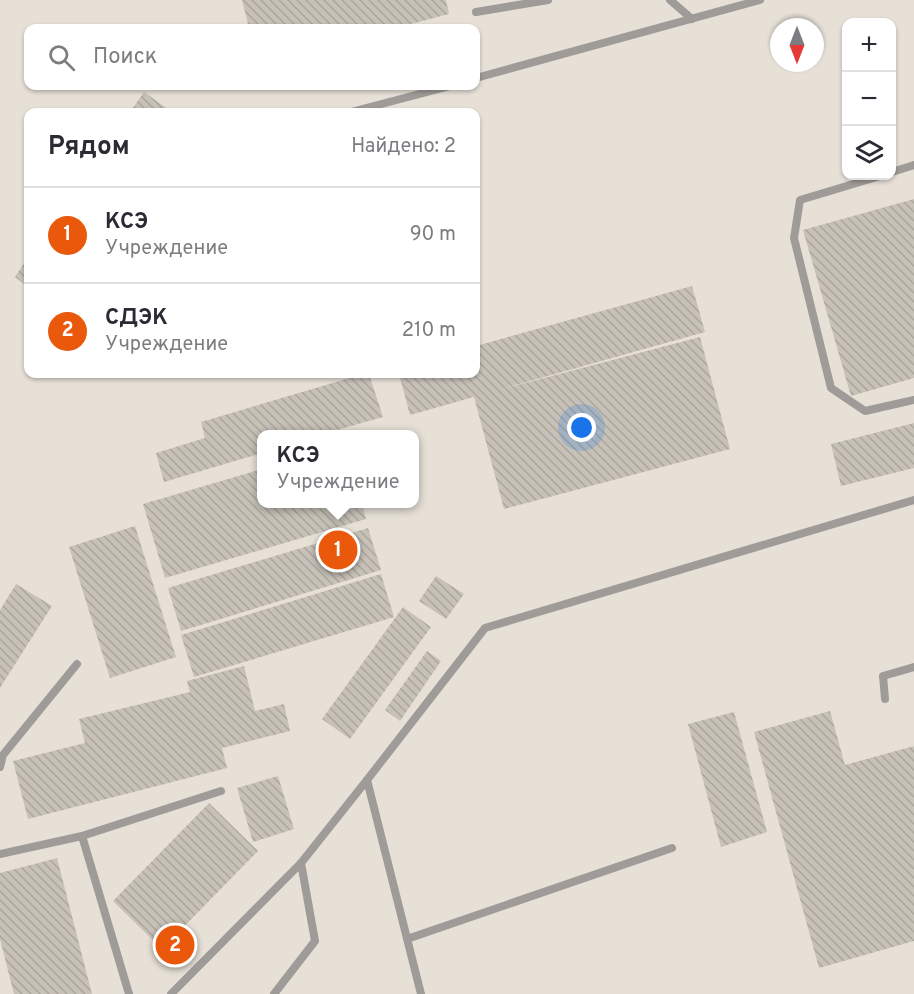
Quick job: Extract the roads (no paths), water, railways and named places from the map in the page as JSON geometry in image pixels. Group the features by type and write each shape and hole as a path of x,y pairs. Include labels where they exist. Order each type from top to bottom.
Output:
{"lane":[{"path":"476,12 548,0"},
{"path":"670,0 692,19"},
{"path":"480,77 760,0"},
{"path":"366,108 435,90"},
{"path":"896,170 914,165"},
{"path":"867,180 800,200 794,238 831,388 866,411 914,400"},
{"path":"171,994 300,863 485,628 914,500"},
{"path":"0,767 3,755 77,664"},
{"path":"885,699 883,676 914,667"},
{"path":"367,780 421,994"},
{"path":"0,854 82,836 221,791"},
{"path":"82,836 129,994"},
{"path":"407,939 672,848"},
{"path":"274,994 315,941 300,863"}],"place":[{"name":"КСЭ","path":"338,550"},
{"name":"СДЭК","path":"175,945"}]}
